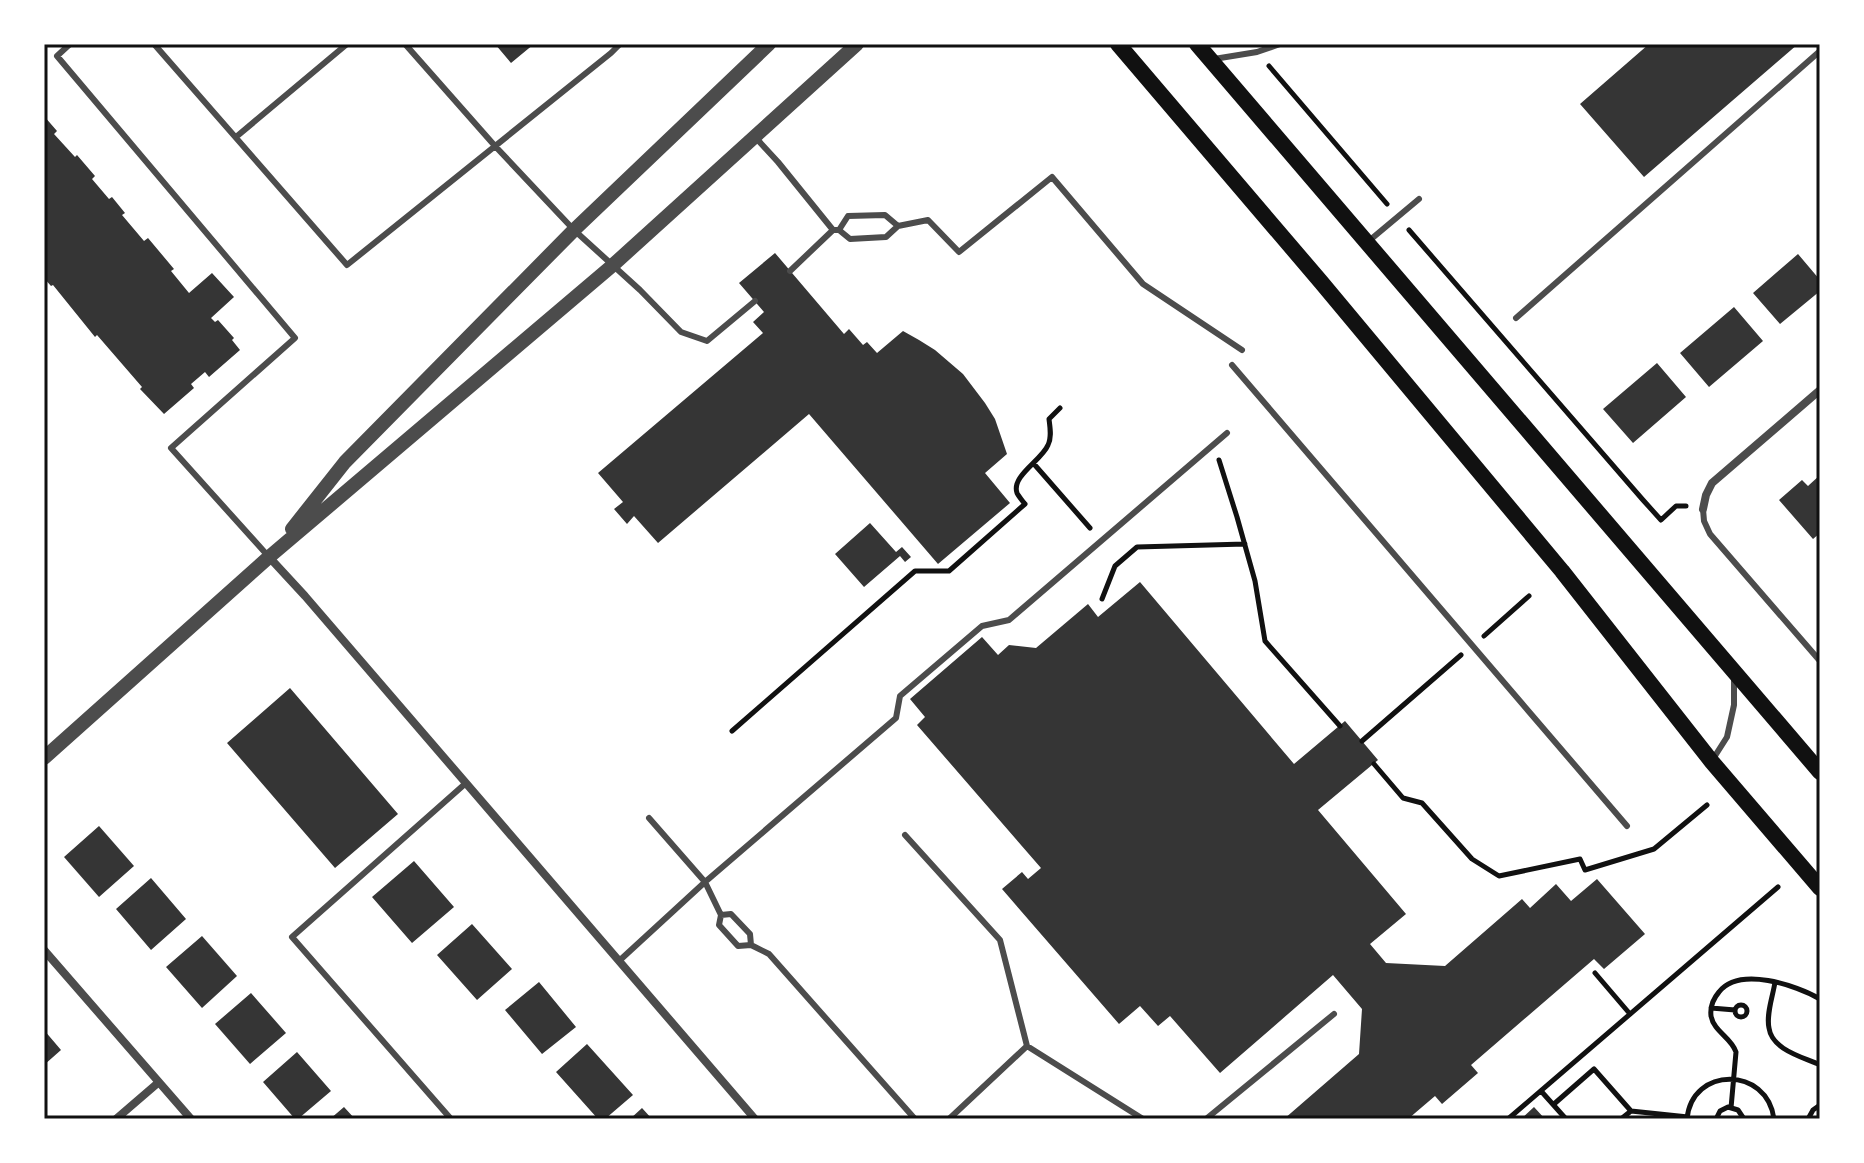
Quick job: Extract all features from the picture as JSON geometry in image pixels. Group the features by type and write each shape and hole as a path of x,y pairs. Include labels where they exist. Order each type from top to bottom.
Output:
{"main road":[{"path":"1118,44 1552,559 1712,762 1820,888"},
{"path":"1197,44 1820,772"}],"street":[{"path":"269,557 345,462 574,230 769,44"},
{"path":"44,758 269,557 613,265 857,44"},
{"path":"1703,509 1712,483 1820,390"},
{"path":"269,557 755,1119"},
{"path":"44,950 191,1119"},
{"path":"116,1119 159,1082"}],"lane":[{"path":"70,44 57,56 295,338 171,448 269,557"},
{"path":"154,44 347,265 620,44"},
{"path":"236,137 347,44"},
{"path":"405,44 574,230 681,332 707,341 755,301"},
{"path":"1211,60 1257,52 1280,44"},
{"path":"1516,318 1820,51"},
{"path":"754,136 836,230 850,239 886,237 898,226 928,220 959,252 1052,177 1143,284 1242,350"},
{"path":"1368,242 1419,199"},
{"path":"790,271 848,216 885,215 898,226"},
{"path":"1232,365 1627,826"},
{"path":"619,961 705,882 896,718 900,696 923,676 982,626 1009,620 1227,433"},
{"path":"1703,509 1710,534 1820,661"},
{"path":"1712,762 1727,737 1734,705 1734,672"},
{"path":"451,1119 292,937 466,783"},
{"path":"649,818 705,882 721,915 719,925 738,946 751,945 769,954 915,1119"},
{"path":"905,835 1000,940 1027,1046 1143,1119"},
{"path":"721,915 731,914 750,934 751,945"},
{"path":"1206,1119 1334,1014"},
{"path":"949,1119 1027,1046"}],"path":[{"path":"1257,52 1661,520"},
{"path":"732,731 915,571 949,571 1025,504 1016,488 1026,470 1042,457 1050,440 1049,419 1060,408"},
{"path":"1214,444 1255,581 1265,641 1340,726"},
{"path":"1034,464 1072,509"},
{"path":"1102,599 1115,566 1137,547 1245,544"},
{"path":"1362,741 1529,596"},
{"path":"1374,764 1403,798 1422,803 1472,859 1499,876 1580,859 1585,870 1654,849 1707,805"},
{"path":"1508,1119 1778,887"},
{"path":"1595,973 1630,1014"},
{"path":"1731,1108 1736,1052 1712,1020 1711,1008 1713,999 1722,987 1732,981 1750,979 1775,982 1794,986 1820,999"},
{"path":"1775,982 1769,1017 1772,1036 1787,1050 1820,1065"},
{"path":"1711,1008 1735,1010"},
{"path":"1554,1104 1594,1069 1631,1111 1688,1118 1694,1097 1705,1087 1718,1080 1734,1079 1745,1081 1767,1098 1774,1119"},
{"path":"1541,1091 1566,1119"},
{"path":"1808,1119 1820,1105"},
{"path":"1716,1119 1720,1111 1728,1107 1742,1113 1744,1119"},
{"path":"1621,1119 1631,1111"}],"building":[{"path":"495,44 534,44 511,63"},
{"path":"1649,44 1798,44 1644,177 1580,104"},
{"path":"44,116 57,131 54,134 95,176 92,179 109,199 112,197 125,213 122,215 144,241 148,238 189,293 212,273 234,297 211,318 215,322 218,320 240,350 209,377 205,372 191,384 194,388 164,414 44,278"},
{"path":"775,253 844,334 849,329 863,345 867,342 877,353 903,331 919,340 963,374 995,419 1007,454 985,473 1010,503 938,564 809,414 658,543 634,516 627,524 614,509 623,502 598,473 763,333 753,322 764,312 739,283"},
{"path":"1798,254 1820,280 1820,291 1780,324 1753,293"},
{"path":"1734,307 1763,341 1709,387 1680,353"},
{"path":"1657,363 1686,397 1633,443 1603,409"},
{"path":"1820,475 1820,533 1813,539 1779,500 1802,480 1808,486"},
{"path":"870,523 896,552 902,547 911,557 905,562 900,556 864,587 835,554"},
{"path":"1140,582 1294,764 1345,721 1378,760 1318,810 1406,914 1370,944 1386,963 1445,966 1522,899 1530,908 1556,884 1571,901 1597,879 1645,934 1604,969 1594,959 1471,1065 1478,1073 1442,1104 1435,1096 1408,1119 1284,1119 1359,1054 1362,1009 1333,975 1220,1073 1170,1016 1158,1026 1140,1006 1119,1024 1002,889 1022,872 1028,879 1041,868 917,725 925,717 910,699 982,637 998,655 1009,645 1036,648 1088,604 1098,617"},
{"path":"290,688 398,814 335,868 227,743"},
{"path":"99,826 134,866 99,897 64,857"},
{"path":"414,861 454,907 412,943 372,897"},
{"path":"151,878 186,919 151,950 116,909"},
{"path":"472,924 512,969 477,1000 437,955"},
{"path":"202,936 237,976 202,1008 166,967"},
{"path":"539,982 576,1027 542,1054 505,1010"},
{"path":"251,993 286,1033 250,1064 215,1024"},
{"path":"44,1030 61,1050 44,1065"},
{"path":"587,1044 633,1095 605,1119 598,1119 556,1072"},
{"path":"297,1052 331,1091 295,1119 263,1082"},
{"path":"344,1107 355,1119 330,1119"},
{"path":"1534,1107 1545,1119 1521,1119"},
{"path":"642,1108 652,1119 630,1119"}]}
